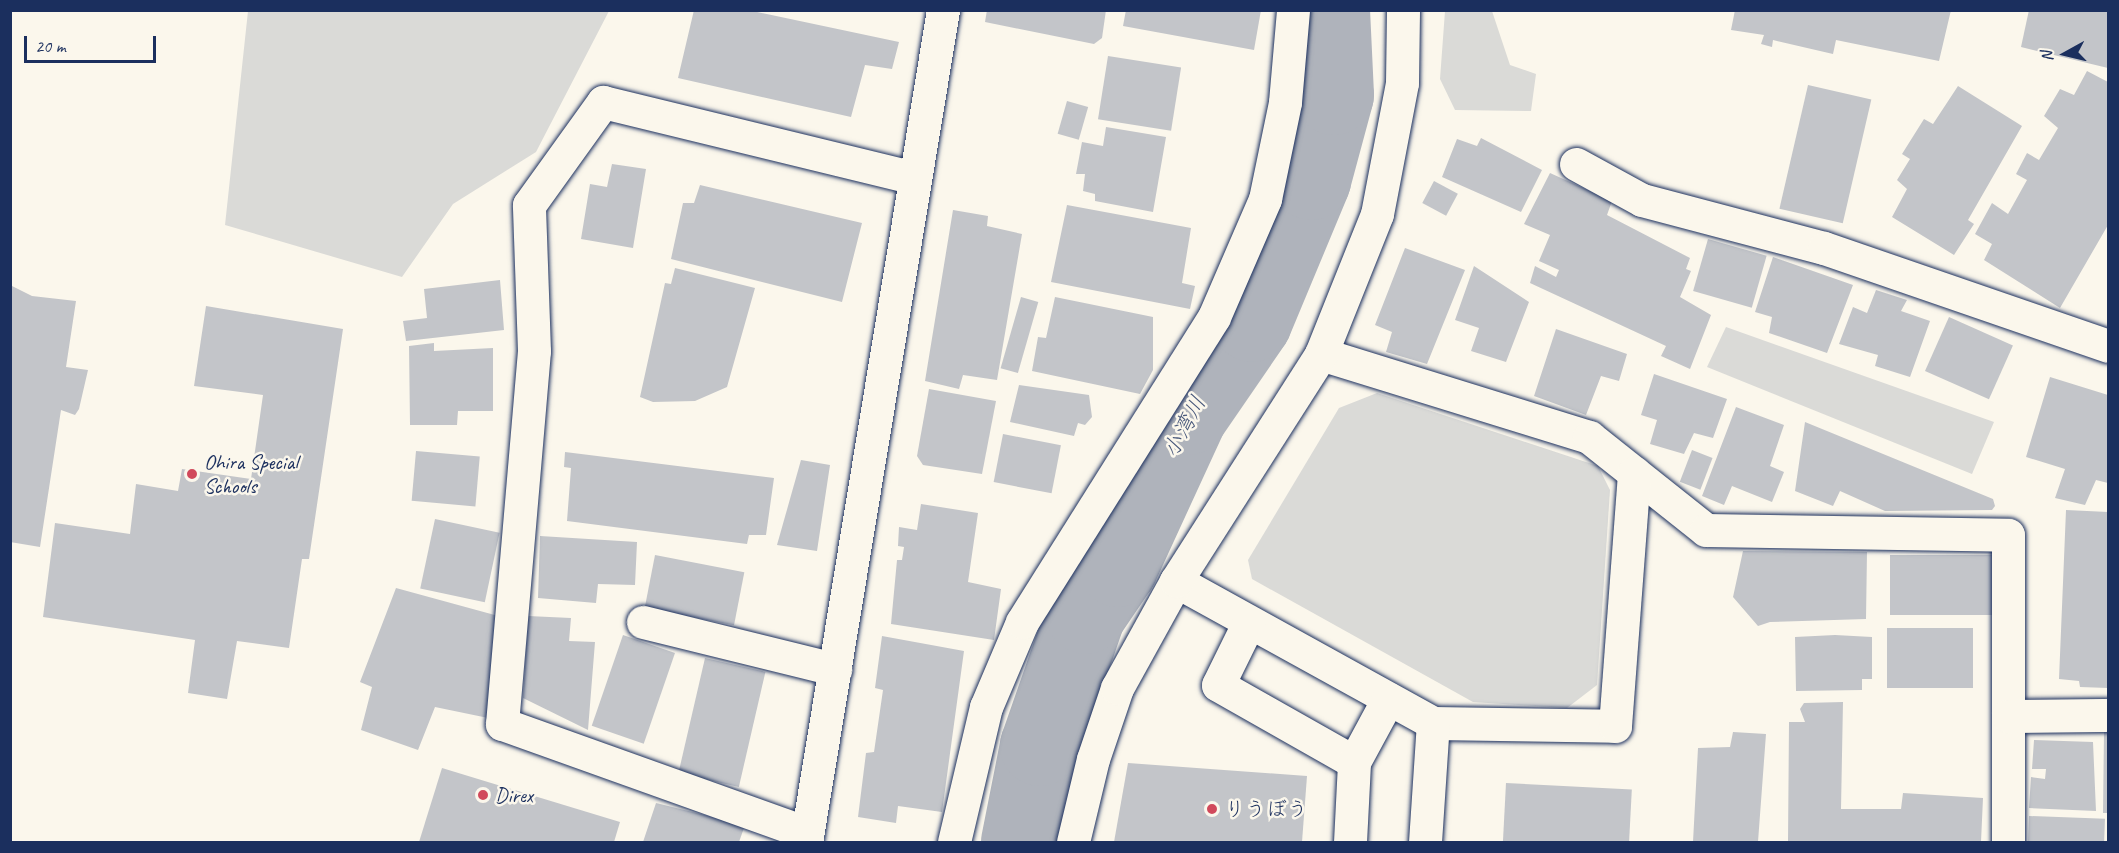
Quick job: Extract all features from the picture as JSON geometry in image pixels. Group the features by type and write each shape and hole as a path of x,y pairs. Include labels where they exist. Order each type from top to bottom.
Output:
{"street":[{"path":"914,178 603,102 529,205 534,351 502,724 806,838 943,10"},
{"path":"954,843 986,707 1022,622 1214,317 1265,199 1285,102 1293,10"},
{"path":"1073,843 1093,759 1117,687 1176,581 1321,354 1377,214 1402,83 1402,10"},
{"path":"1576,164 1642,200 1824,248 2109,346"},
{"path":"1321,354 1589,437 1706,530 2007,535 2008,843"},
{"path":"1176,581 1432,723 1615,726 1634,473"},
{"path":"643,622 835,669"},
{"path":"1249,622 1218,685 1354,762"},
{"path":"1350,843 1354,762 1388,699"},
{"path":"2008,716 2109,715"},
{"path":"1425,843 1432,723"}],"shaded area":[{"path":"248,10 609,11 536,152 453,204 402,277 225,225"},
{"path":"1445,11 1492,11 1510,65 1536,74 1531,111 1455,110 1440,79"},
{"path":"1726,327 1994,422 1972,474 1707,367"},
{"path":"1377,393 1598,466 1610,490 1597,685 1567,708 1473,702 1252,579 1248,560 1339,408"}],"building":[{"path":"694,10 748,10 899,42 892,69 865,65 851,117 678,78"},
{"path":"987,10 1106,10 1102,38 1094,44 985,22"},
{"path":"1126,10 1261,10 1254,50 1123,26"},
{"path":"1735,10 1951,10 1939,61 1836,40 1833,54 1773,40 1772,47 1761,44 1764,35 1731,30"},
{"path":"2029,10 2108,10 2108,68 2021,47"},
{"path":"1108,56 1181,68 1171,131 1098,119"},
{"path":"2087,71 2108,82 2108,225 2060,308 1984,260 1992,244 1975,234 1992,203 2008,214 2027,180 2016,174 2027,153 2039,160 2058,128 2044,116 2060,89 2074,95"},
{"path":"1808,85 1871,100 1843,223 1779,209"},
{"path":"1958,86 2022,126 1968,220 1974,224 1954,255 1892,217 1907,189 1897,180 1910,159 1902,154 1924,119 1933,124"},
{"path":"1067,101 1088,107 1079,140 1058,134"},
{"path":"1106,127 1166,137 1153,212 1095,201 1095,194 1083,191 1085,174 1076,174 1082,142 1103,146"},
{"path":"1481,138 1542,170 1521,212 1442,177 1457,139 1477,146"},
{"path":"612,164 646,169 633,248 581,239 590,184 607,187"},
{"path":"1550,173 1612,201 1607,215 1690,258 1686,269 1691,271 1680,297 1711,315 1690,369 1661,356 1666,346 1530,283 1535,266 1556,277 1559,270 1539,261 1550,235 1524,224"},
{"path":"1434,181 1458,194 1446,216 1422,203"},
{"path":"700,185 862,223 842,302 671,259 683,203 694,203"},
{"path":"1067,205 1191,228 1182,283 1195,286 1190,309 1051,282"},
{"path":"953,210 988,216 987,226 1022,234 997,380 963,375 959,389 925,381"},
{"path":"1708,239 1767,256 1752,308 1693,291"},
{"path":"1405,248 1465,270 1427,364 1386,352 1392,332 1375,325"},
{"path":"1773,257 1853,285 1827,353 1769,333 1772,317 1755,312"},
{"path":"1474,266 1529,302 1506,362 1471,351 1479,328 1455,320"},
{"path":"675,268 755,288 727,387 695,401 653,402 640,397 665,283 671,284"},
{"path":"500,280 504,330 406,341 403,321 427,318 424,289"},
{"path":"10,285 32,296 76,301 66,367 88,370 79,409 75,415 61,410 40,547 10,542"},
{"path":"1876,290 1907,300 1901,311 1930,321 1910,377 1875,366 1878,355 1839,344 1853,307 1867,313"},
{"path":"1021,297 1038,302 1018,373 1001,368"},
{"path":"1055,297 1153,317 1153,370 1140,394 1032,371 1038,337 1046,338"},
{"path":"206,306 343,329 309,559 302,559 289,648 237,641 227,699 188,693 195,640 43,617 55,523 130,534 136,484 178,491 182,469 251,479 263,395 194,386"},
{"path":"1949,317 2013,345 1989,399 1925,371"},
{"path":"1556,329 1627,354 1619,381 1601,376 1586,415 1534,396"},
{"path":"434,343 434,351 493,348 493,411 458,411 457,425 410,425 409,346"},
{"path":"1654,374 1727,399 1713,438 1694,433 1684,454 1650,444 1657,420 1641,415"},
{"path":"2050,377 2108,395 2108,483 2096,480 2085,505 2055,498 2065,469 2026,457"},
{"path":"1019,385 1089,395 1092,417 1085,425 1078,423 1074,436 1010,422"},
{"path":"929,389 996,401 982,474 923,465 917,456"},
{"path":"1736,407 1784,425 1770,466 1784,472 1772,502 1732,486 1724,505 1702,496"},
{"path":"1805,422 1993,499 1995,506 1992,510 1885,511 1840,491 1833,506 1795,491"},
{"path":"1003,434 1061,445 1052,493 994,482"},
{"path":"1692,450 1713,458 1700,490 1680,482"},
{"path":"416,451 480,457 475,506 412,501"},
{"path":"565,452 774,478 766,535 749,535 747,544 567,521 571,468 564,467"},
{"path":"801,460 830,465 817,551 777,545"},
{"path":"921,504 978,513 968,582 1001,589 994,640 891,624 897,560 902,560 904,547 898,546 899,527 917,530"},
{"path":"2066,510 2108,512 2108,688 2080,687 2079,681 2059,679"},
{"path":"435,519 500,533 485,602 420,588"},
{"path":"540,536 637,542 635,585 598,584 596,603 538,598"},
{"path":"1743,551 1867,552 1866,619 1770,622 1758,626 1733,597"},
{"path":"655,555 744,572 734,625 645,608"},
{"path":"1890,555 1993,555 1993,615 1890,615"},
{"path":"396,588 502,617 493,719 435,707 418,750 361,730 372,687 360,682"},
{"path":"528,616 571,618 569,641 595,642 588,730 523,698"},
{"path":"1887,628 1973,628 1973,688 1887,688"},
{"path":"623,635 675,653 644,744 592,726"},
{"path":"1835,635 1872,637 1872,679 1862,679 1862,690 1796,691 1795,637"},
{"path":"882,636 964,651 942,812 898,806 896,823 858,817 866,753 874,752 883,690 875,688"},
{"path":"705,658 765,672 739,787 678,773"},
{"path":"1843,702 1841,809 1901,809 1903,793 1983,798 1981,842 1788,842 1789,722 1805,722 1800,709 1804,703"},
{"path":"1733,732 1766,734 1758,842 1693,842 1698,748 1730,747"},
{"path":"2104,732 2108,732 2108,813 2103,813"},
{"path":"2034,740 2093,742 2096,811 2029,808 2031,777 2045,779 2046,769 2032,769"},
{"name":"りうぼう","path":"1128,763 1307,776 1302,842 1114,842"},
{"name":"Direx","path":"442,768 620,822 614,842 419,842"},
{"path":"1506,783 1632,790 1629,842 1503,842"},
{"path":"656,803 745,825 739,842 643,842"},
{"path":"2029,816 2105,819 2104,842 2028,842"}],"waterway":[{"name":"小湾川","path":"1021,842 1040,746 1086,614 1118,567 1188,415 1252,322 1311,180 1334,95 1330,10"}],"place":[{"name":"Ohira Special Schools","path":"192,474"},
{"name":"Direx","path":"483,795"},
{"name":"りうぼう","path":"1212,809"}]}
